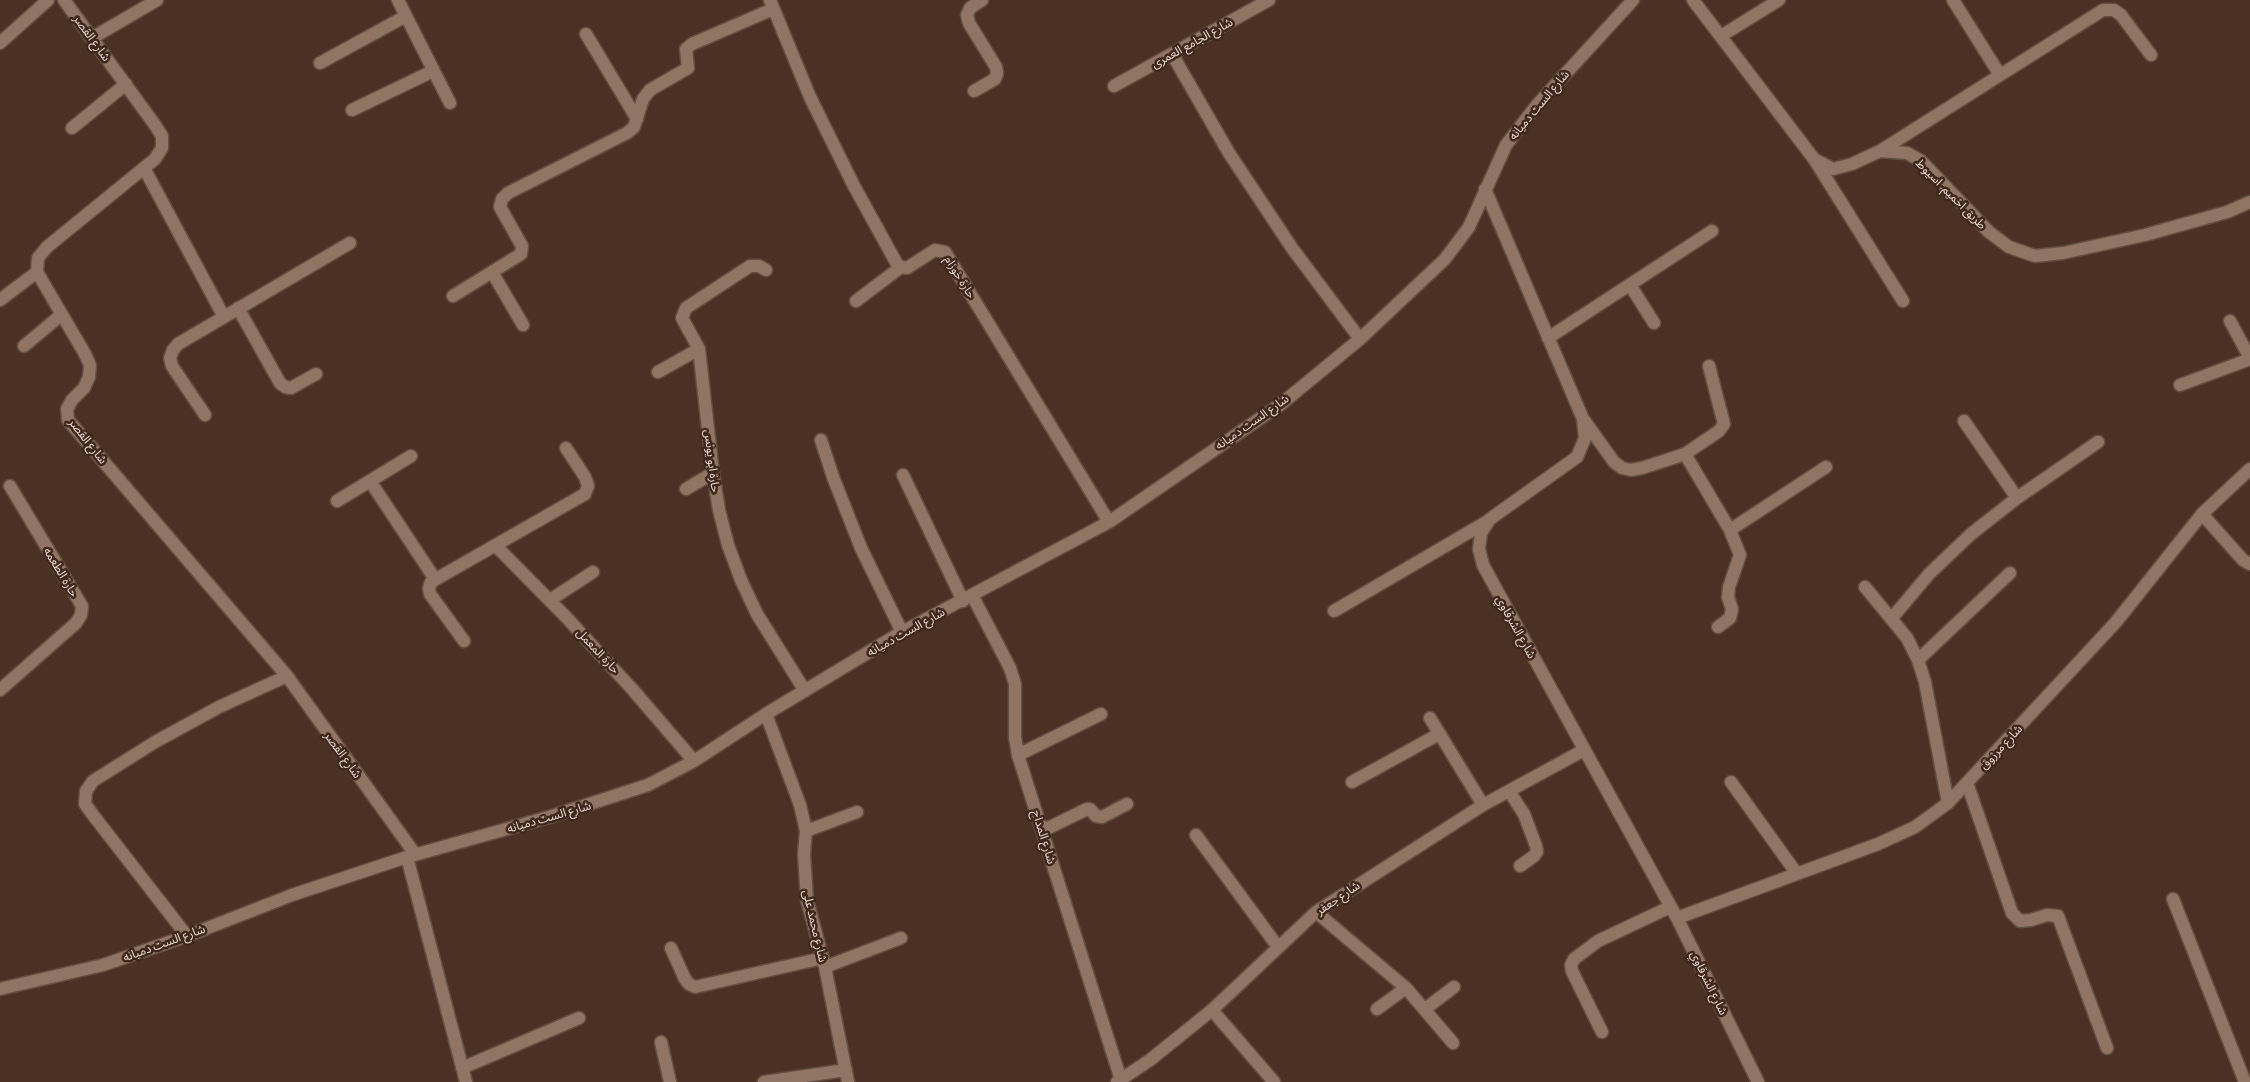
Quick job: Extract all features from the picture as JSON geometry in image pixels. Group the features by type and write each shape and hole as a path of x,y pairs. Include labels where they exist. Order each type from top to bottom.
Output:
{"street":[{"path":"0,43 48,0"},
{"name":"شارع القصر","path":"64,0 162,136 162,148 155,158 47,247 38,258 37,272 90,365 89,377 84,388 72,400 67,409 68,420 286,676 411,856 466,1082"},
{"path":"92,38 157,0"},
{"path":"398,0 450,103"},
{"path":"974,91 995,79 997,73 996,67 969,23 967,15 970,8 982,0"},
{"name":"شارع الجامع العمرى","path":"1114,86 1269,0"},
{"name":"شارع الست دميانه","path":"0,989 103,965 187,936 292,895 411,856 598,803 648,786 694,761 766,714 902,632 1109,522 1281,404 1360,340 1445,260 1469,227 1506,145 1537,105 1633,0"},
{"path":"1693,0 1814,159 1903,301"},
{"path":"1721,36 1779,0"},
{"path":"1953,0 2000,75"},
{"path":"453,296 521,254 522,246 500,207 502,199 508,193 627,133 634,127 638,119 639,109 650,90 688,68 686,49 692,44 771,4 810,97 849,177 897,264 901,267"},
{"path":"1880,151 2103,10 2114,10 2121,15 2151,55"},
{"path":"320,63 406,16"},
{"path":"586,34 638,119"},
{"path":"1172,54 1229,153 1292,248 1360,340"},
{"path":"352,110 433,70"},
{"path":"72,128 126,84"},
{"name":"طريق اخميم, اسيوط","path":"1814,159 1833,169 1852,164 1880,151 1907,153 1922,161 1989,232 2009,247 2035,256 2063,253 2145,235 2226,212 2250,202"},
{"path":"144,168 224,317"},
{"path":"1485,189 1583,419 1614,462 1622,468 1631,470 1642,468 1685,454 1719,431 1724,424 1708,366"},
{"path":"1548,338 1712,231"},
{"path":"205,415 172,366 170,358 178,344 350,243"},
{"name":"حارة خوزام","path":"856,301 901,267 907,268 935,250 945,252 1109,522"},
{"name":"حارة ابو يونس","path":"766,270 759,266 750,266 686,308 682,318 698,349 719,510 741,580 757,614 805,690"},
{"path":"0,300 37,272"},
{"path":"492,272 523,325"},
{"path":"1630,285 1654,323"},
{"path":"238,308 280,383 285,387 291,388 316,374"},
{"path":"24,346 61,315"},
{"path":"2180,385 2250,358 2230,322"},
{"path":"658,372 698,349"},
{"path":"1334,611 1490,519 1577,457 1585,438 1583,419"},
{"path":"1964,422 2017,498"},
{"path":"821,440 861,548 902,632"},
{"path":"1892,618 1929,574 1971,534 2017,498 2098,442"},
{"path":"464,641 430,594 429,588 435,579 585,494 588,486 585,477 566,448"},
{"path":"1685,454 1730,530 1740,555 1729,588 1728,597 1732,609 1730,618 1718,627"},
{"path":"337,501 411,456"},
{"path":"1730,530 1826,467"},
{"name":"شارع مرزوق","path":"1677,918 1878,844 1915,827 1948,803 2116,622 2202,514 2250,469"},
{"path":"686,489 713,473"},
{"name":"شارع المداح","path":"903,475 968,598 1010,668 1015,684 1015,737 1018,755 1119,1081"},
{"path":"370,482 435,579"},
{"name":"حارة الطعمه","path":"0,690 76,623 81,615 82,606 10,486"},
{"path":"2202,514 2243,560 2250,564"},
{"name":"شارع الشرقاوي","path":"1490,519 1481,533 1479,549 1482,565 1677,918 1758,1082"},
{"name":"حارة المعمل","path":"496,546 550,600 633,690 694,761"},
{"path":"550,600 594,572"},
{"path":"1918,660 2010,573"},
{"path":"1865,587 1907,638 1918,660 1925,682 1948,803"},
{"path":"187,936 92,815 86,804 86,791 93,781 155,742 220,707 286,676"},
{"name":"شارع محمد على","path":"766,714 800,805 806,831 804,854 807,900 824,963 847,1076"},
{"path":"1018,755 1101,714"},
{"path":"1430,718 1482,805"},
{"path":"1352,782 1439,734"},
{"name":"شارع جعفر","path":"1119,1081 1212,1010 1316,912 1482,805 1584,750"},
{"path":"1731,782 1797,874"},
{"path":"1967,784 2012,913 2020,921 2047,915 2058,916 2106,1048"},
{"path":"1509,791 1524,814 1537,852 1520,866"},
{"path":"1042,831 1090,808 1096,816 1102,817 1127,804"},
{"path":"806,831 857,812"},
{"path":"1196,835 1278,947"},
{"path":"2173,899 2244,1082"},
{"path":"1602,1032 1572,971 1571,965 1574,959 1598,941 1670,907"},
{"path":"1316,912 1406,988 1453,1043"},
{"path":"671,948 685,979 695,987 824,963 901,938"},
{"path":"1425,1009 1454,987"},
{"path":"1377,1009 1406,988"},
{"path":"1212,1010 1274,1082"},
{"path":"462,1068 580,1018"},
{"path":"661,1042 670,1082"},
{"path":"764,1082 847,1076"}]}
